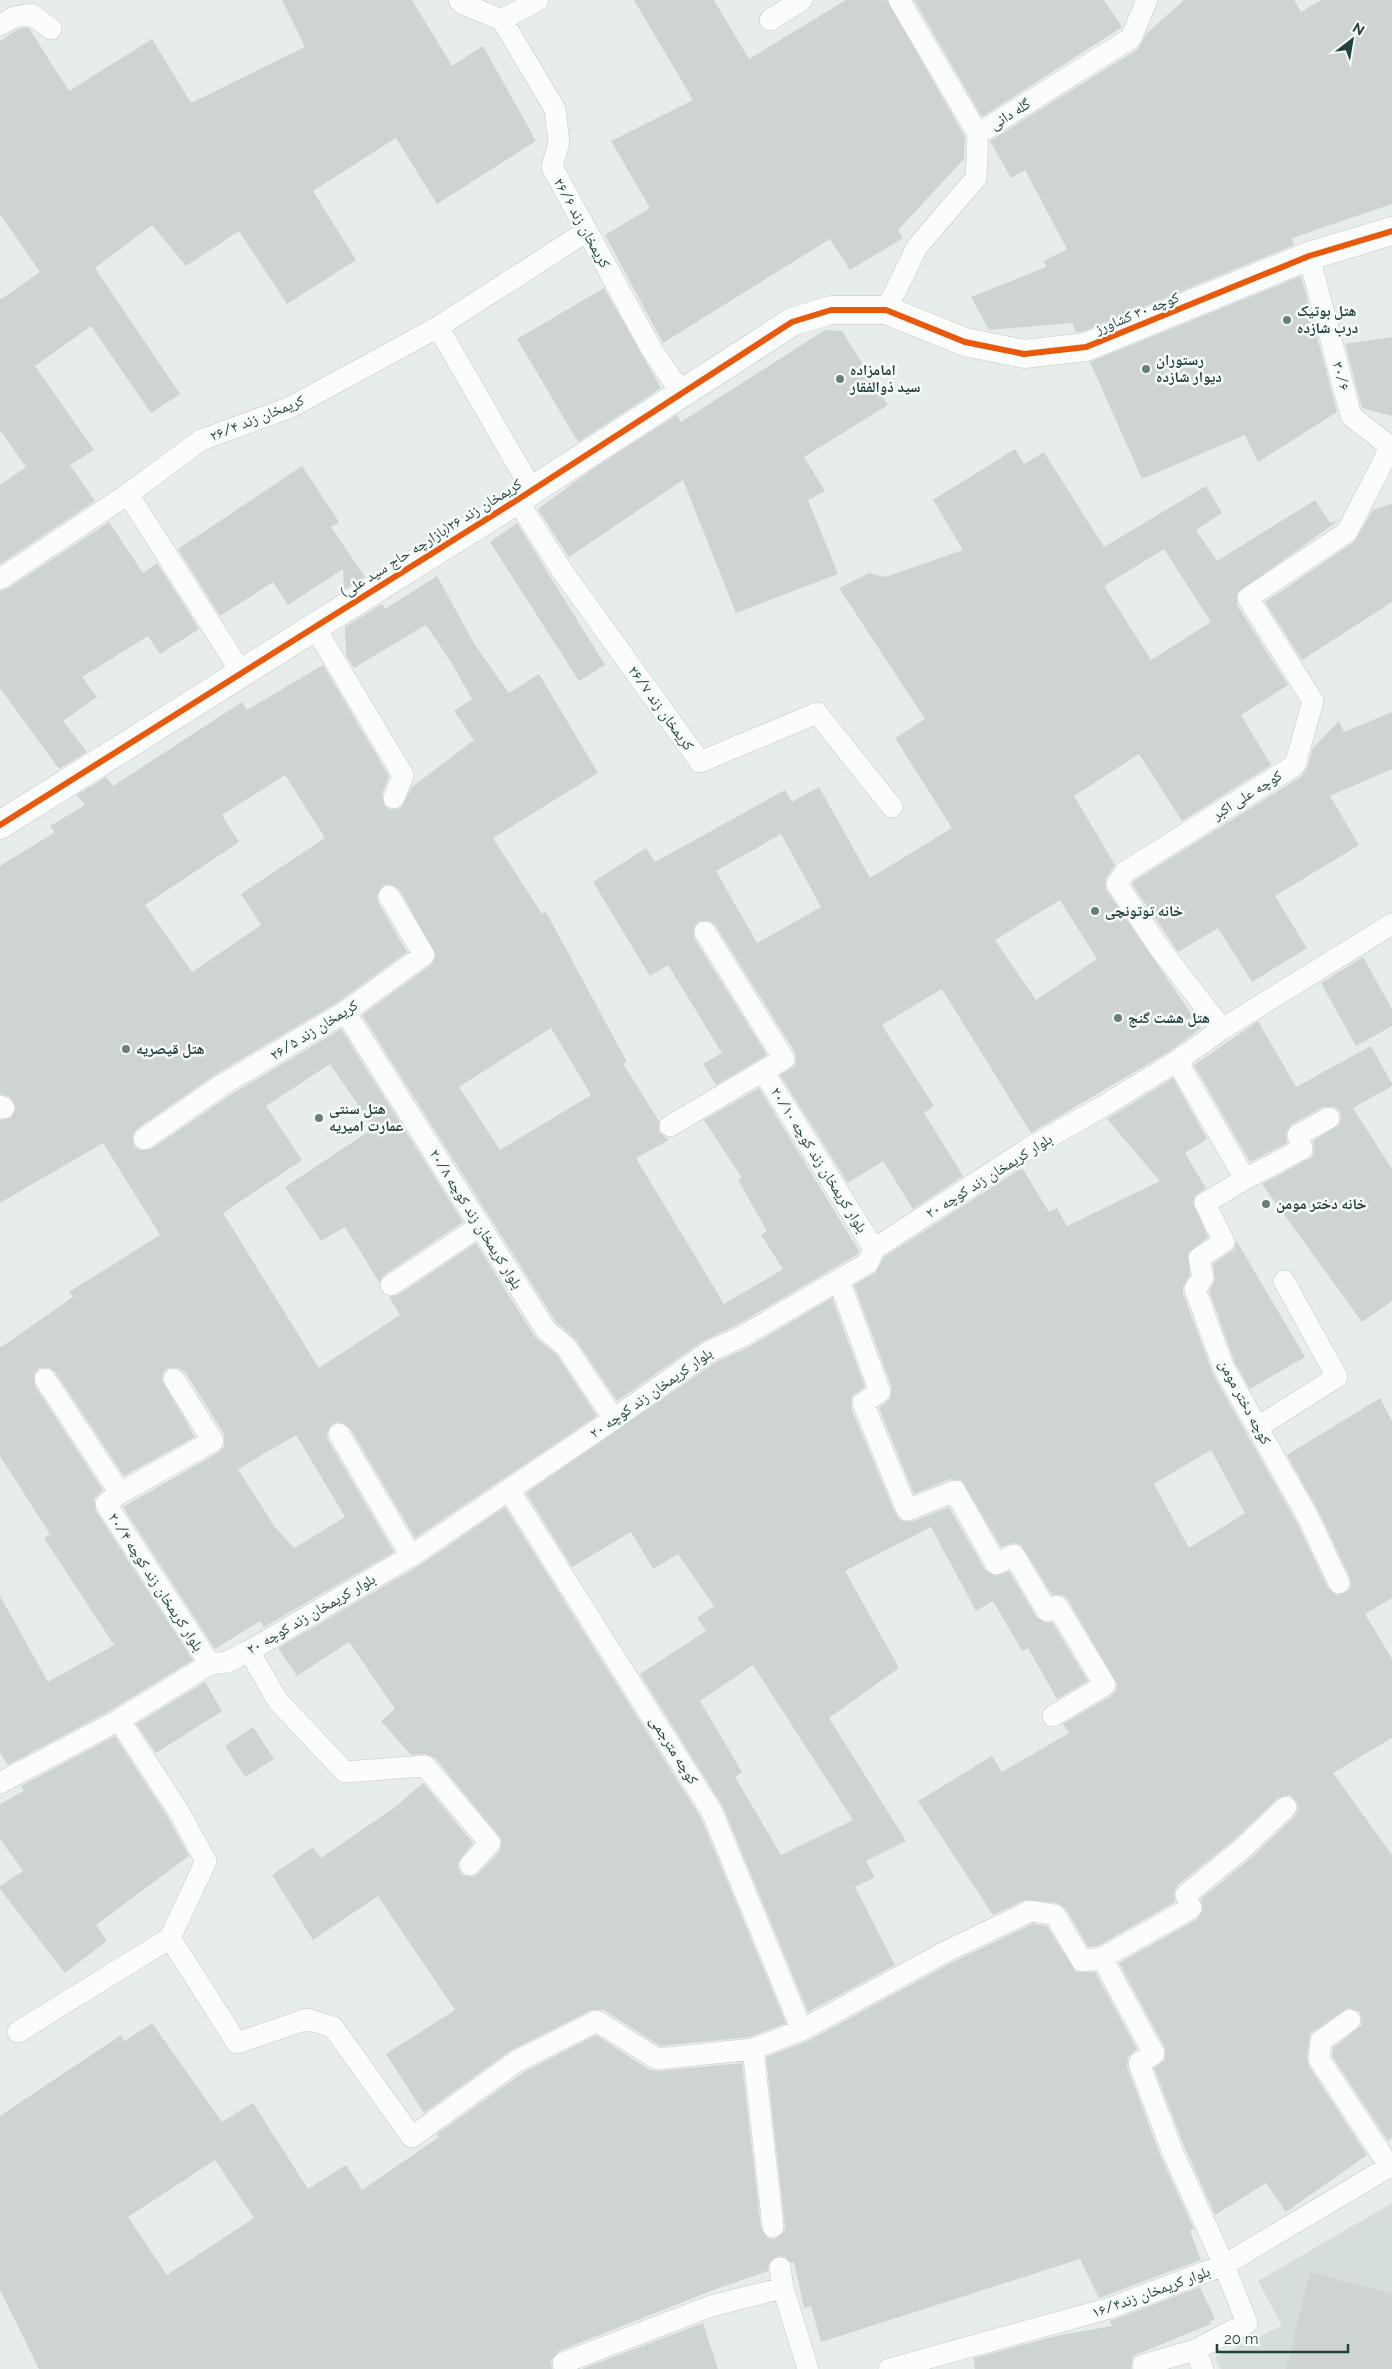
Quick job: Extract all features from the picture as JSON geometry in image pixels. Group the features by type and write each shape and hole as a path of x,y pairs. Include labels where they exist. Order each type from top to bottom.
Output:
{"street":[{"name":"کوچه ۳۰ کشاورز","path":"886,310 965,342 1024,354 1086,347 1309,256 1392,231"},
{"name":"کریمخان زند ۲۶(بازارچه حاج سید علی)","path":"0,825 524,495 792,322 831,310 886,310"}],"lane":[{"path":"459,0 463,4 502,20 538,0"},
{"path":"770,20 802,0"},
{"path":"899,0 978,134"},
{"name":"گله دانی","path":"886,310 917,247 976,178 978,134 1131,38 1146,0"},
{"path":"0,24 14,17 31,14 51,29"},
{"name":"کریمخان زند ۲۶/۶","path":"502,20 555,109 559,142 552,167 652,350 681,392"},
{"name":"کریمخان زند ۲۶/۴","path":"0,579 128,494 201,440 291,407 438,327 587,231"},
{"name":"۳۰/۶","path":"1309,256 1351,416 1391,448"},
{"path":"438,327 524,495"},
{"name":"کوچه علی اکبر","path":"1222,1029 1158,946 1117,884 1125,872 1295,765 1313,701 1248,598 1347,532 1391,448"},
{"path":"128,494 241,672"},
{"name":"کریمخان زند ۲۶/۷","path":"524,495 564,572 700,762 817,713 892,806"},
{"path":"314,626 403,774 394,798"},
{"name":"کریمخان زند ۲۶/۵","path":"144,1139 222,1086 345,1012 424,955 389,896"},
{"name":"بلوار کریمخان زند کوچه ۲۰","path":"0,1783 119,1720 210,1664 227,1662 249,1651 411,1556 614,1419 710,1351 741,1337 868,1263 874,1248 1026,1150 1176,1061 1222,1029 1392,924"},
{"name":"بلوار کریمخان زند کوچه ۲۰/۱۰","path":"670,1126 784,1059 705,932"},
{"name":"بلوار کریمخان زند کوچه ۲۰/۸","path":"345,1012 546,1330 566,1347 614,1419"},
{"path":"1176,1061 1245,1180 1302,1149 1298,1135 1329,1118"},
{"name":"بلوار کریمخان زند کوچه ۲۰/۱۰","path":"763,1071 874,1248"},
{"name":"کوچه دختر مومن","path":"1245,1180 1205,1203 1224,1242 1199,1258 1203,1278 1196,1289 1224,1368 1308,1517 1339,1583"},
{"path":"391,1285 480,1226"},
{"path":"839,1280 880,1392 863,1404 907,1510 955,1491 996,1564 1014,1555 1047,1611 1057,1606 1105,1685 1053,1716"},
{"path":"1258,1427 1337,1378 1284,1281"},
{"name":"بلوار کریمخان زند کوچه ۲۰/۴","path":"45,1379 120,1493 106,1504 210,1664"},
{"path":"120,1493 213,1441 174,1379"},
{"path":"339,1434 411,1556"},
{"name":"کوچه مترجمی","path":"509,1490 712,1812 802,2030"},
{"path":"249,1651 278,1701 345,1772 425,1766 490,1843 470,1865"},
{"path":"18,2032 170,1938 206,1861 178,1810 119,1720"},
{"path":"170,1938 237,2043 307,2019 333,2027 412,2137 517,2061 597,2021 657,2059 752,2049 802,2030 947,1951 1030,1912 1055,1916 1082,1961 1102,1958 1191,1908 1186,1895 1243,1848 1286,1807"},
{"path":"1102,1958 1154,2054 1139,2063 1173,2153 1224,2264 1247,2323 1199,2360 1143,2365"},
{"path":"1350,2020 1321,2042 1319,2060 1391,2166"},
{"path":"752,2049 773,2227"},
{"name":"بلوار کریمخان زند۱۶/۴","path":"889,2369 1110,2308 1224,2264 1391,2166"},
{"path":"563,2363 781,2278 808,2369"}],"shaded area":[{"path":"1392,2203 1392,2369 1221,2369 1215,2357 1282,2326 1258,2281"}],"building":[{"path":"282,0 412,0 452,66 483,46 536,141 437,204 396,138 313,191 356,260 287,304 239,231 186,266 152,225 95,268 180,394 151,413 91,326 35,366 94,450 70,465 95,501 0,564 0,485 26,467 0,430 0,300 40,272 0,214 0,41 18,29 28,27 69,91 152,39 191,103 305,47"},
{"path":"634,0 714,0 749,59 846,0 887,0 965,137 964,159 898,230 903,238 850,270 830,239 663,343 605,235 650,208 611,141 693,100"},
{"path":"914,0 1104,0 1122,27 982,117"},
{"path":"1184,0 1294,0 1301,12 1321,0 1392,0 1392,204 1292,238 1294,245 1082,332 1076,332 1072,323 989,330 971,297 1046,267 1044,261 1067,249 1025,170 1011,178 990,141 1138,49 1147,33"},
{"path":"1301,276 1337,412 1258,462 1245,435 1142,479 1090,362"},
{"path":"604,288 661,388 578,442 517,339"},
{"path":"825,330 842,331 888,405 804,457 825,491 808,500 838,574 736,613 683,480 569,557 538,509 594,468 677,415 681,422"},
{"path":"1392,337 1392,416 1362,408 1345,344"},
{"path":"1015,449 1024,464 1044,452 1104,547 1206,486 1222,513 1196,530 1217,561 1315,500 1330,523 1339,520 1237,593 1237,605 1288,685 1241,715 1271,765 1182,821 1139,754 1074,796 1115,865 1106,878 1105,885 1107,891 1201,1028 1170,1051 1031,1133 942,989 882,1025 934,1106 924,1113 963,1176 913,1209 883,1161 848,1183 780,1075 795,1066 795,1052 715,925 710,921 699,921 694,927 694,938 767,1055 716,1085 703,1064 722,1053 668,965 650,976 593,882 646,848 655,862 785,790 792,802 819,787 870,878 952,828 895,738 925,719 839,588 869,573 885,577 963,550 933,500","holes":["1164,549 1211,622 1151,660 1104,586","781,834 821,907 757,943 716,871","1060,900 1097,959 1036,1000 995,940"]},
{"path":"302,466 339,522 331,527 365,577 344,590 343,569 288,605 273,582 220,616 178,549"},
{"path":"1392,503 1392,602 1302,660 1265,602 1354,542 1373,510"},
{"path":"109,522 143,573 157,563 199,629 160,654 148,636 82,677 97,697 63,721 87,752 59,769 0,688 0,591 7,589"},
{"path":"517,523 605,665 579,681 490,542"},
{"path":"437,576 475,645 509,693 539,674 598,773 493,838 542,914 546,912 627,1062 623,1064 659,1121 659,1132 669,1140 636,1158 724,1304 783,1269 761,1235 767,1231 738,1180 742,1178 704,1120 759,1088 859,1251 858,1254 735,1326 703,1341 617,1401 576,1340 556,1322 362,1015 431,965 436,955 399,889 389,884 382,886 377,896 378,902 407,952 338,1002 216,1074 137,1129 133,1134 134,1146 139,1150 151,1149 229,1096 341,1029 463,1222 384,1275 379,1282 345,1227 321,1241 285,1187 374,1128 330,1064 266,1106 302,1160 223,1213 319,1368 400,1315 389,1297 398,1295 476,1243 535,1337 557,1355 597,1416 415,1538 350,1428 339,1422 332,1424 327,1434 328,1440 394,1552 264,1627 260,1621 215,1649 123,1507 219,1452 224,1447 224,1434 185,1372 179,1368 168,1368 163,1373 162,1380 195,1437 124,1476 55,1372 50,1368 39,1368 34,1374 35,1386 103,1490 94,1499 96,1511 193,1660 113,1709 8,1765 0,1753 0,1596 48,1682 114,1645 44,1538 50,1534 0,1456 0,1348 73,1297 69,1292 160,1235 103,1143 0,1203 0,1120 11,1118 16,1108 10,1097 0,1094 0,866 55,832 50,826 85,805 77,795 106,777 113,786 242,702 247,710 323,665 389,776 382,794 384,805 390,810 401,808 412,787 474,740 454,711 472,699 451,662 426,625 354,668 346,655 345,627 382,604 385,609","holes":["285,775 325,838 241,894 261,925 192,972 145,905 239,842 222,815","551,1028 591,1095 500,1150 459,1087","296,1435 345,1517 294,1548 274,1526 238,1469"]},
{"path":"1392,712 1392,769 1330,796 1359,845 1275,896 1307,948 1252,982 1218,928 1178,952 1132,884 1134,881 1302,776 1307,768 1313,748 1339,721 1344,732"},
{"path":"1363,957 1392,1009 1392,1026 1356,1046 1321,983"},
{"path":"1258,1021 1296,1087 1371,1046 1392,1084 1392,1086 1353,1108 1392,1169 1392,1301 1362,1322 1262,1184 1312,1157 1314,1151 1313,1141 1339,1125 1340,1112 1335,1107 1323,1107 1292,1124 1286,1132 1287,1143 1250,1162 1194,1065"},
{"path":"1173,1078 1207,1139 1185,1153 1206,1188 1195,1196 1193,1203 1208,1237 1188,1253 1190,1275 1183,1287 1183,1293 1213,1374 1297,1523 1328,1588 1337,1595 1349,1590 1351,1585 1350,1578 1319,1512 1287,1455 1380,1398 1392,1421 1392,1598 1365,1614 1392,1659 1392,1738 1333,1773 1392,1855 1392,2138 1388,2141 1332,2056 1333,2048 1362,2025 1360,2012 1348,2008 1310,2034 1307,2058 1309,2066 1367,2155 1286,2212 1266,2183 1215,2215 1185,2148 1154,2068 1165,2060 1165,2048 1119,1963 1197,1919 1203,1910 1201,1899 1251,1858 1295,1816 1298,1804 1290,1795 1278,1798 1235,1839 1178,1885 1174,1892 1175,1902 1098,1946 1088,1947 1066,1909 1057,1903 1025,1900 993,1915 918,1801 992,1756 1002,1772 1069,1733 1063,1724 1111,1696 1116,1691 1117,1684 1068,1600 1063,1595 1052,1595 1021,1545 1014,1543 1001,1547 962,1481 950,1479 914,1494 879,1408 890,1399 892,1388 854,1285 875,1273 884,1257 1022,1168 1049,1212 1057,1208 1067,1226 1160,1181 1107,1119","holes":["1211,1450 1245,1513 1189,1548 1154,1484"]},
{"path":"1236,1240 1305,1357 1250,1389 1235,1363 1209,1291 1215,1280 1213,1264 1235,1249"},
{"path":"832,1298 865,1387 852,1396 851,1408 896,1515 900,1520 911,1522 949,1507 985,1570 996,1576 1009,1571 1037,1618 1046,1623 1052,1622 1088,1681 1057,1699 1028,1648 1022,1651 993,1601 976,1611 931,1527 845,1571 899,1668 829,1718 906,1841 866,1861 875,1877 855,1887 895,1965 808,2012 723,1807 640,1674 706,1631 697,1618 714,1606 678,1554 653,1569 631,1532 572,1567 526,1493 716,1362 747,1348","holes":["753,1665 853,1820 781,1855 735,1777 742,1772 700,1701"]},
{"path":"505,1507 701,1818 786,2023 750,2037 660,2046 604,2010 592,2010 510,2051 424,2113 386,2054 455,2010 378,1896 313,1940 272,1875 313,1847 321,1858 395,1807 423,1783 473,1843 458,1862 458,1869 462,1875 473,1877 479,1873 500,1851 502,1840 435,1758 425,1754 411,1755 381,1721 395,1709 349,1642 297,1676 278,1648 417,1567"},
{"path":"205,1682 222,1711 156,1753 136,1724"},
{"path":"253,1727 274,1759 245,1777 225,1746"},
{"path":"115,1736 167,1816 189,1856 96,1925 107,1941 65,1973 0,1889 0,1886 23,1871 0,1839 0,1804 24,1791 21,1786"},
{"path":"1032,1924 1047,1926 1076,1972 1095,1972 1137,2049 1128,2057 1127,2067 1161,2157 1194,2229 1190,2231 1201,2260 1099,2298 1080,2259 821,2342 811,2306 804,2308 794,2262 791,2263 785,2257 778,2256 769,2263 768,2271 716,2289 559,2351 551,2361 552,2369 39,2369 0,2290 0,2116 121,2035 125,2041 152,2023 222,2122 253,2103 308,2189 346,2165 362,2190 439,2137 437,2134 524,2072 596,2035 650,2070 658,2071 742,2063 761,2228 768,2238 775,2239 784,2232 785,2226 766,2057 808,2041 953,1962","holes":["215,2160 254,2218 167,2275 128,2217"]},
{"path":"1310,2272 1392,2294 1392,2369 1286,2369"},
{"path":"1200,2287 1215,2319 1210,2321 1211,2324 1133,2356 1131,2369 975,2369 974,2358 1056,2336 1112,2326 1110,2321"},
{"path":"703,2323 718,2369 582,2369"}],"cycle path":[{"path":"0,825 517,500 792,322 831,310 886,310 965,342 1024,354 1086,347 1309,256 1392,231"}],"place":[{"name":"هتل بوتیک درب شازده","path":"1287,320"},
{"name":"رستوران دیوار شازده","path":"1146,369"},
{"name":"امامزاده سید ذوالفقار","path":"840,379"},
{"name":"خانه توتونچی","path":"1095,911"},
{"name":"هتل هشت گنج","path":"1118,1018"},
{"name":"هتل قیصریه","path":"126,1049"},
{"name":"هتل سنتی عمارت امیریه","path":"319,1118"},
{"name":"خانه دختر مومن","path":"1266,1204"}]}
